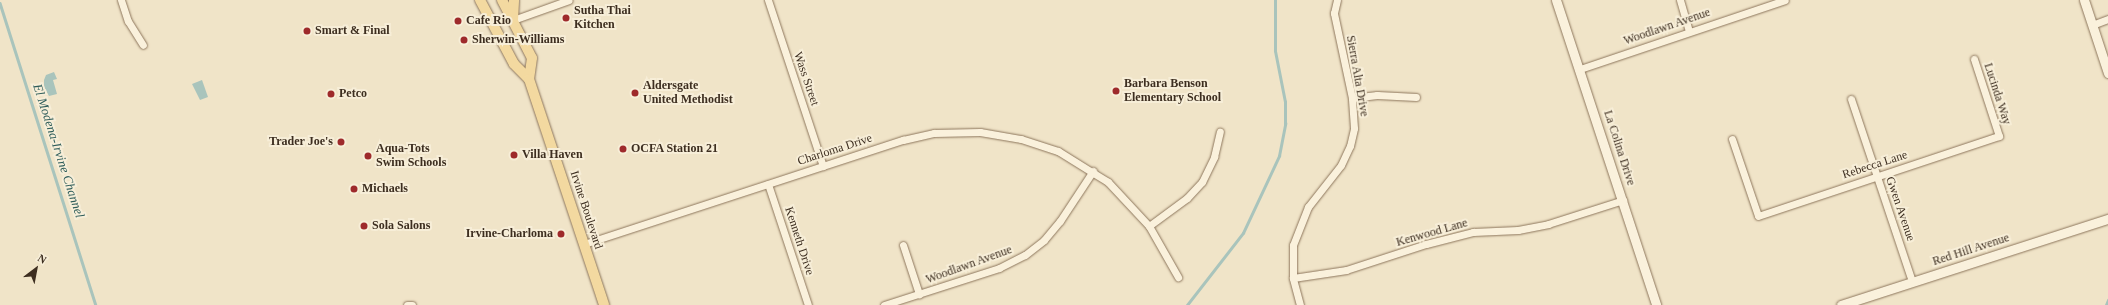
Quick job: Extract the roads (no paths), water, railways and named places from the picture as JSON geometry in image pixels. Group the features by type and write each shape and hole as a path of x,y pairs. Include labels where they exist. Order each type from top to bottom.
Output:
{"main road":[{"name":"Irvine Boulevard","path":"480,0 514,64 529,79 604,305"},
{"name":"Irvine Boulevard","path":"502,0 532,58 529,79"},
{"path":"513,20 514,0"}],"street":[{"path":"121,0 128,21 143,45"},
{"path":"513,20 569,0"},
{"name":"Wass Street","path":"768,0 824,166"},
{"name":"Sierra Alta Drive","path":"1300,305 1293,278 1292,245 1299,224 1308,207 1341,165 1350,146 1354,128 1352,98 1334,13 1337,0"},
{"name":"La Colina Drive","path":"1556,0 1623,200 1656,305"},
{"path":"1680,0 1689,31"},
{"name":"Woodlawn Avenue","path":"1580,69 1689,31 1785,0"},
{"path":"2084,0 2108,73"},
{"path":"2092,25 2108,19"},
{"name":"Lucinda Way","path":"1974,59 1999,136"},
{"path":"1352,98 1377,95 1416,97"},
{"name":"Gwen Avenue","path":"1851,99 1912,281"},
{"name":"Charloma Drive","path":"584,244 903,140 956,131 1021,139 1058,151 1093,172 1122,194 1149,226 1178,277"},
{"path":"1149,226 1187,198 1202,182 1214,157 1220,132"},
{"name":"Rebecca Lane","path":"1732,139 1758,216 1999,136"},
{"name":"Woodlawn Avenue","path":"884,305 999,268 1025,255 1044,240 1060,221 1093,172"},
{"name":"Kenneth Drive","path":"768,184 808,305"},
{"name":"Kenwood Lane","path":"1293,278 1346,270 1426,244 1473,232 1518,230 1548,224 1623,200"},
{"name":"Red Hill Avenue","path":"1841,305 2108,219"},
{"path":"903,245 919,294"}],"water":[{"path":"54,72 57,79 53,80 57,94 49,96 44,87 44,80 46,75"},
{"path":"202,80 208,97 200,100 192,84"}],"waterway":[{"path":"1187,305 1243,233 1279,156 1285,124 1285,102 1275,51 1275,0"},
{"name":"El Modena-Irvine Channel","path":"0,3 96,305"},
{"path":"2106,305 2108,300"}],"place":[{"name":"Sutha Thai Kitchen","path":"566,18"},
{"name":"Cafe Rio","path":"458,21"},
{"name":"Smart & Final","path":"307,31"},
{"name":"Sherwin-Williams","path":"464,40"},
{"name":"Barbara Benson Elementary School","path":"1116,91"},
{"name":"Aldersgate United Methodist","path":"635,93"},
{"name":"Petco","path":"331,94"},
{"name":"Trader Joe's","path":"341,142"},
{"name":"OCFA Station 21","path":"623,149"},
{"name":"Villa Haven","path":"514,155"},
{"name":"Aqua-Tots Swim Schools","path":"368,156"},
{"name":"Michaels","path":"354,189"},
{"name":"Sola Salons","path":"364,226"},
{"name":"Irvine-Charloma","path":"561,234"}]}
